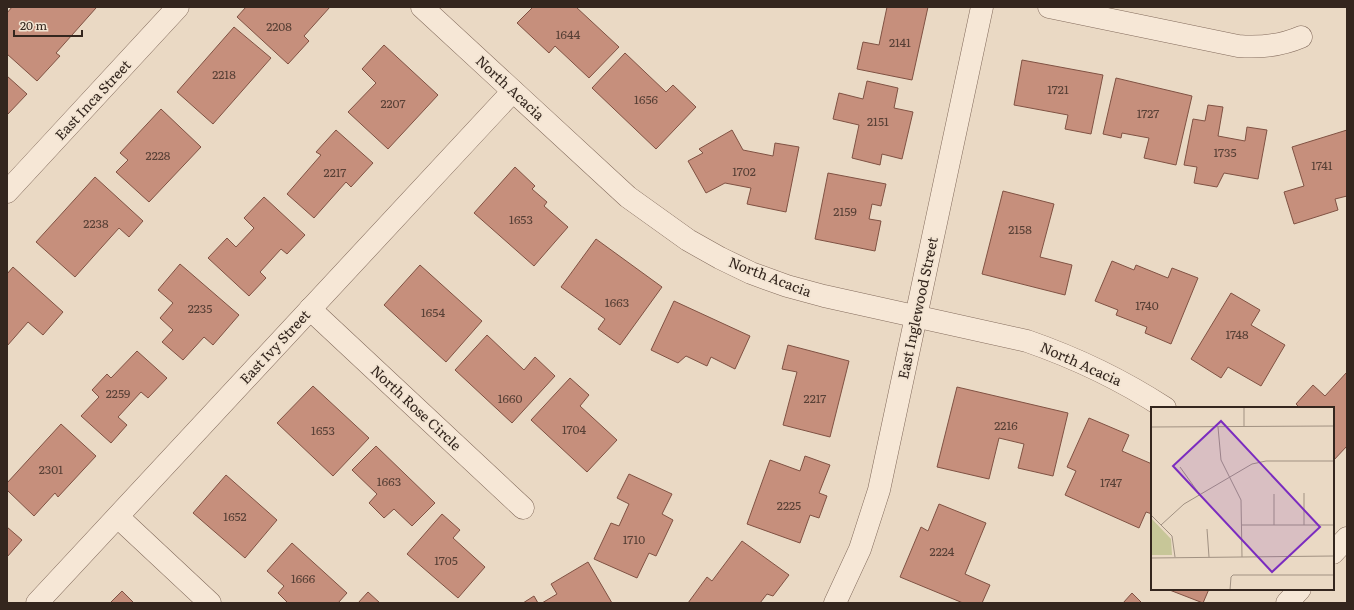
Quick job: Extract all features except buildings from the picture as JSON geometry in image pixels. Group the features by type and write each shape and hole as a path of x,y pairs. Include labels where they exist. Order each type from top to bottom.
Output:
{"street":[{"name":"East Inca Street","path":"7,192 178,7"},
{"name":"North Acacia","path":"422,7 628,197 695,244 720,258 751,273 787,286 824,296 1027,341 1056,351 1085,364 1125,384 1163,407"},
{"name":"East Inglewood Street","path":"835,603 860,549 879,490 982,7"},
{"path":"1049,7 1238,46 1271,46 1287,43 1301,37"},
{"name":"East Ivy Street","path":"37,603 513,90"},
{"name":"North Rose Circle","path":"310,309 523,508"},
{"path":"118,516 210,603"},
{"path":"1334,552 1347,538"},
{"path":"1287,603 1299,590"}]}
